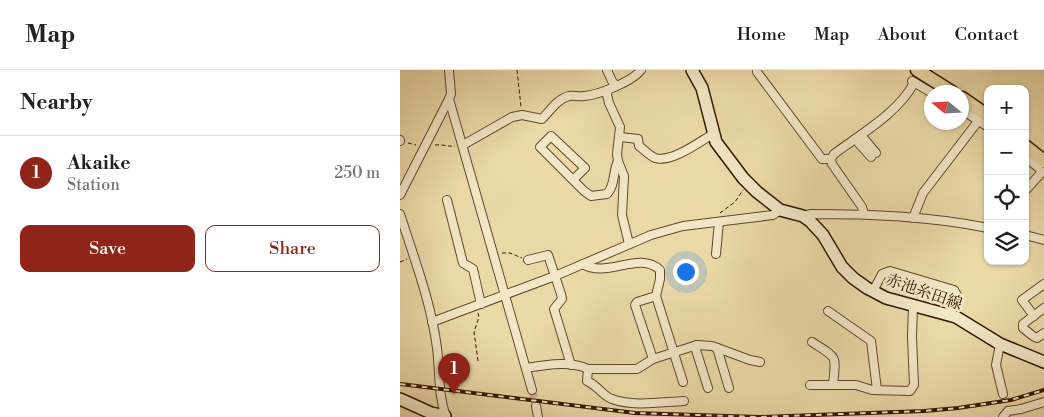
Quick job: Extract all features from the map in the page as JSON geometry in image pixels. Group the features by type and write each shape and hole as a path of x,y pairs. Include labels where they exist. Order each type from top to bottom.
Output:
{"main road":[{"name":"赤池糸田線","path":"692,70 702,88 716,142 748,183 780,210 803,216 823,235 842,267 853,278 886,298 950,315 1000,344 1044,362"},
{"path":"914,78 933,85"},
{"path":"969,105 983,118"},
{"path":"1029,149 1044,161"},
{"path":"400,399 431,413 446,416"}],"street":[{"path":"400,195 449,100 451,94 449,70"},
{"path":"607,70 616,86"},
{"path":"463,145 512,117 522,115 542,119 561,99 570,95 585,96 608,90 630,80 641,70"},
{"path":"757,72 822,159 831,159"},
{"path":"864,214 862,207 832,164 831,159 834,154 887,115 911,89 914,78 924,86"},
{"path":"608,90 609,103 620,127 620,137 617,143 618,162 624,176 622,215 628,244"},
{"path":"449,100 532,390"},
{"path":"913,218 923,193 983,118 969,113"},
{"path":"620,137 638,139 639,146 654,158 664,158 682,153 713,134"},
{"path":"573,180 585,168 551,136 540,147 573,180 591,196 607,194 612,189 615,168 618,162"},
{"path":"858,137 873,155"},
{"path":"1029,160 1040,169 1041,173 1029,186"},
{"path":"447,200 463,263 473,269 478,306"},
{"path":"432,322 555,276 651,235 683,226 773,215 780,210"},
{"path":"400,214 422,282 432,322 437,348 441,401 446,416"},
{"path":"803,216 810,214 864,214 955,221 984,227"},
{"path":"716,254 719,222"},
{"path":"1029,236 1044,240"},
{"path":"528,260 548,255 562,299 554,309 571,365"},
{"path":"583,264 592,268 609,268 647,262 655,265 660,270 656,296 683,382"},
{"path":"872,291 882,274 890,271 954,290 957,295 950,315"},
{"path":"1034,316 1022,300 1044,284"},
{"path":"653,359 635,306 637,302 656,296"},
{"path":"810,385 856,385 872,390 910,391 914,386 913,305"},
{"path":"1044,308 1023,324 1023,328 1033,336 1038,338 1044,333"},
{"path":"828,310 871,341 877,390"},
{"path":"812,342 833,356 835,360 833,385"},
{"path":"1000,344 996,365 1003,394"},
{"path":"526,368 571,365 582,366 588,369 637,369 653,359 697,345 717,348 760,362"},
{"path":"697,345 696,350 708,388"},
{"path":"717,348 729,388"},
{"path":"588,369 587,381 594,384 610,399 630,404 684,401"},
{"path":"1006,411 1022,409 1044,402"},
{"path":"536,406 538,417"}],"path":[{"path":"516,70 522,115"},
{"path":"400,140 425,146 445,144 449,147 463,145"},
{"path":"719,222 720,212 735,202 748,183"},
{"path":"494,252 510,253 528,260"},
{"path":"400,262 412,256"},
{"path":"478,306 479,317 474,332 478,361"}],"tunnel":[{"path":"532,390 536,406"},
{"path":"1003,394 1007,406"}],"railway":[{"path":"400,384 635,413 759,417 958,408 1011,400 1044,390"}],"place":[{"name":"Akaike","path":"454,394"}]}
